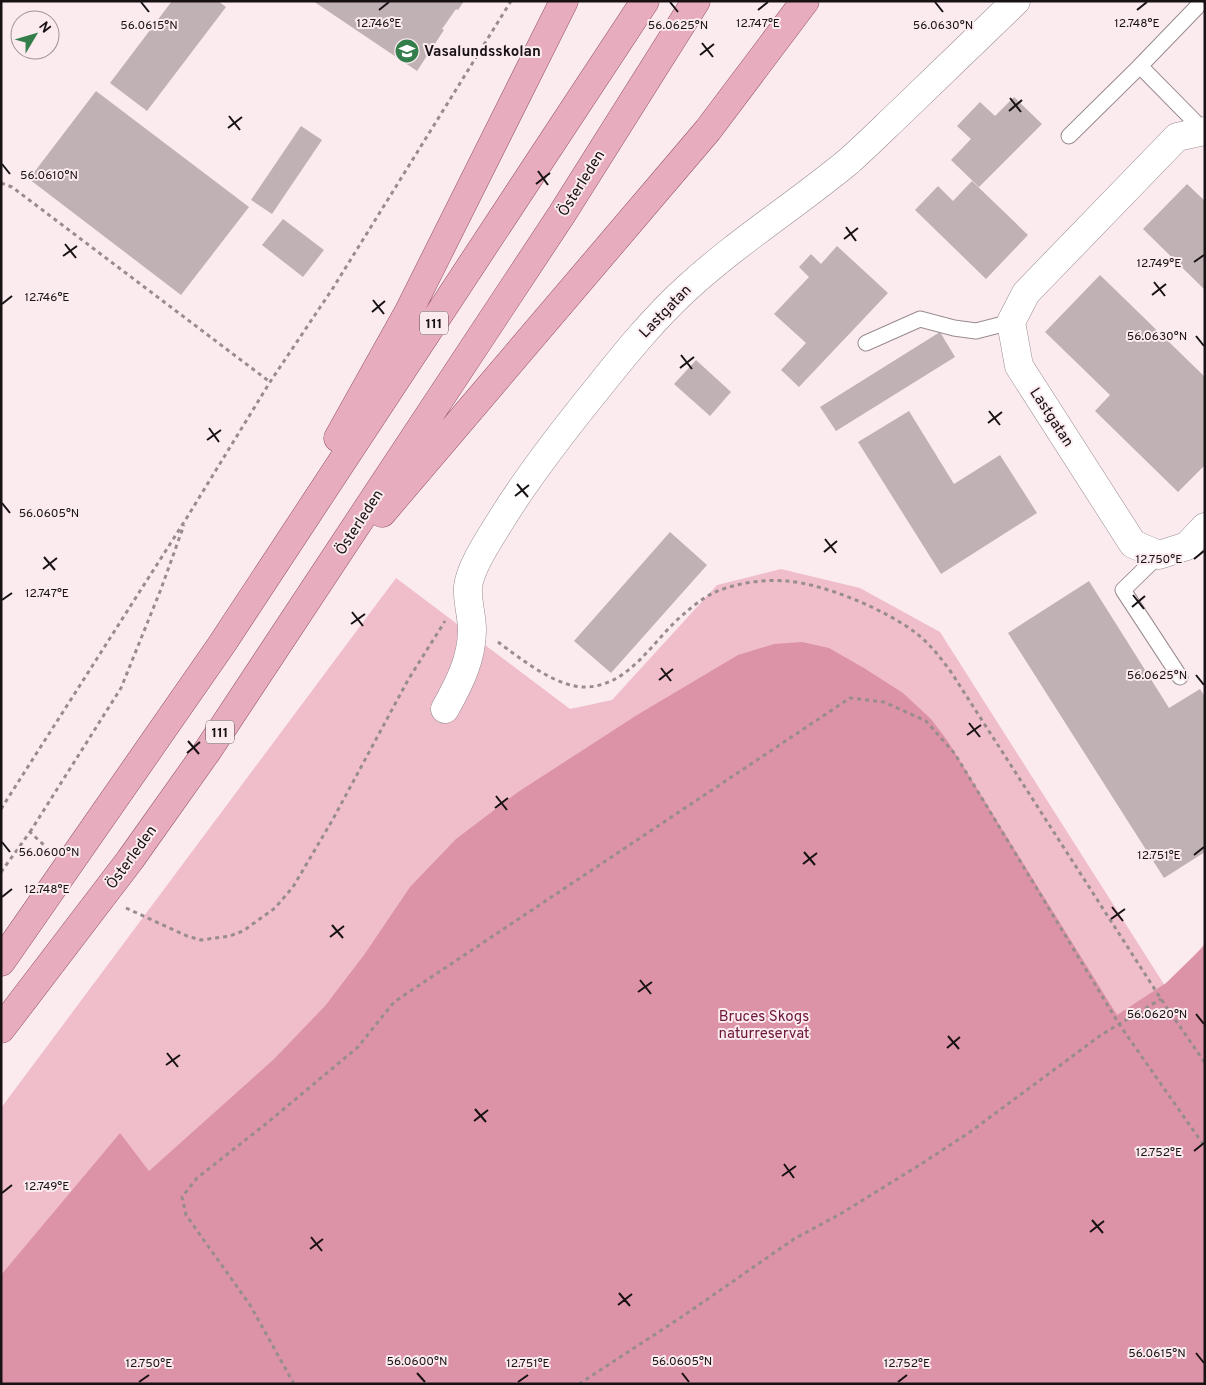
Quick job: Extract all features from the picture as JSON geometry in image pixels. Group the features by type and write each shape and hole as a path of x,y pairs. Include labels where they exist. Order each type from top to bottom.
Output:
{"main road":[{"path":"222,644 409,311 564,1"},
{"name":"111","path":"1,962 222,644 644,1"},
{"name":"Österleden","path":"1,1029 154,826 208,750 562,214 696,1"},
{"path":"306,601 708,130 805,1"}],"street":[{"name":"Lastgatan","path":"445,708 460,683 471,644 468,586 476,564 501,519 550,448 657,316 724,257 785,212 850,160 1016,1"},
{"path":"1010,322 1026,293 1177,137 1204,130"},
{"name":"Lastgatan","path":"1010,322 1019,366 1024,374 1133,544 1159,555"},
{"path":"1159,555 1187,546 1205,526"}],"lane":[{"path":"1069,136 1197,7"},
{"path":"1140,66 1204,130"},
{"path":"866,343 920,319 976,332 1010,322"},
{"path":"1159,555 1123,590 1180,677"}],"path":[{"path":"1,809 186,519 270,382 338,280 511,1"},
{"path":"1,183 12,187 270,382"},
{"path":"1,872 30,832 121,688 161,589 186,519"},
{"path":"471,621 532,667 570,685 588,687 619,678 684,614 712,594 734,586 757,581 788,581 829,590 874,608 901,622 935,650 951,672 1161,999 1205,1063"},
{"path":"125,908 187,936 201,940 230,936 244,931 275,908 292,887 333,819 408,680 468,586"},
{"path":"294,1384 250,1305 186,1215 182,1197 197,1178 267,1123 358,1047 394,1002 850,698 884,702 926,722 955,754 1120,1024 1205,1147"},
{"path":"30,832 46,846"},
{"path":"578,1384 683,1316 794,1239 842,1213 954,1143 1101,1035 1161,999"}],"green space":[{"name":"Bruces Skogs naturreservat","path":"781,569 860,588 940,632 1167,989 1205,943 1205,1384 1,1384 1,1108 396,578 570,709 612,700 717,585"},
{"name":"Bruces Skogs naturreservat","path":"802,642 829,648 864,668 903,693 931,719 947,740 1117,1015 1166,983 1205,945 1205,1384 3,1384 1,1382 1,1275 120,1133 149,1171 274,1059 325,1006 364,955 410,887 456,839 518,792 637,715 738,655 774,644"}],"building":[{"path":"172,1 218,1 226,7 147,111 110,83"},
{"path":"313,1 464,1 442,29 444,30 417,71"},
{"path":"96,91 249,207 181,295 29,179"},
{"path":"1014,97 1042,124 979,187 951,160 971,139 957,126 980,102 995,116"},
{"path":"301,126 322,140 272,214 251,200"},
{"path":"972,181 1028,235 986,279 915,210 938,186 953,201"},
{"path":"1187,184 1205,201 1205,290 1143,229"},
{"path":"283,219 324,250 303,277 262,245"},
{"path":"837,246 888,293 799,387 781,370 806,343 774,314 809,277 799,267 811,254 821,264"},
{"path":"1100,275 1205,377 1205,465 1178,492 1095,411 1110,395 1045,332"},
{"path":"940,332 955,357 836,431 820,407"},
{"path":"696,360 731,392 710,416 674,384"},
{"path":"909,411 954,484 1000,455 1037,513 941,574 858,442"},
{"path":"670,532 707,565 611,673 574,641"},
{"path":"1089,581 1169,708 1200,689 1205,697 1205,852 1164,878 1008,633"}],"place":[{"name":"Vasalundsskolan","path":"407,51"}]}
